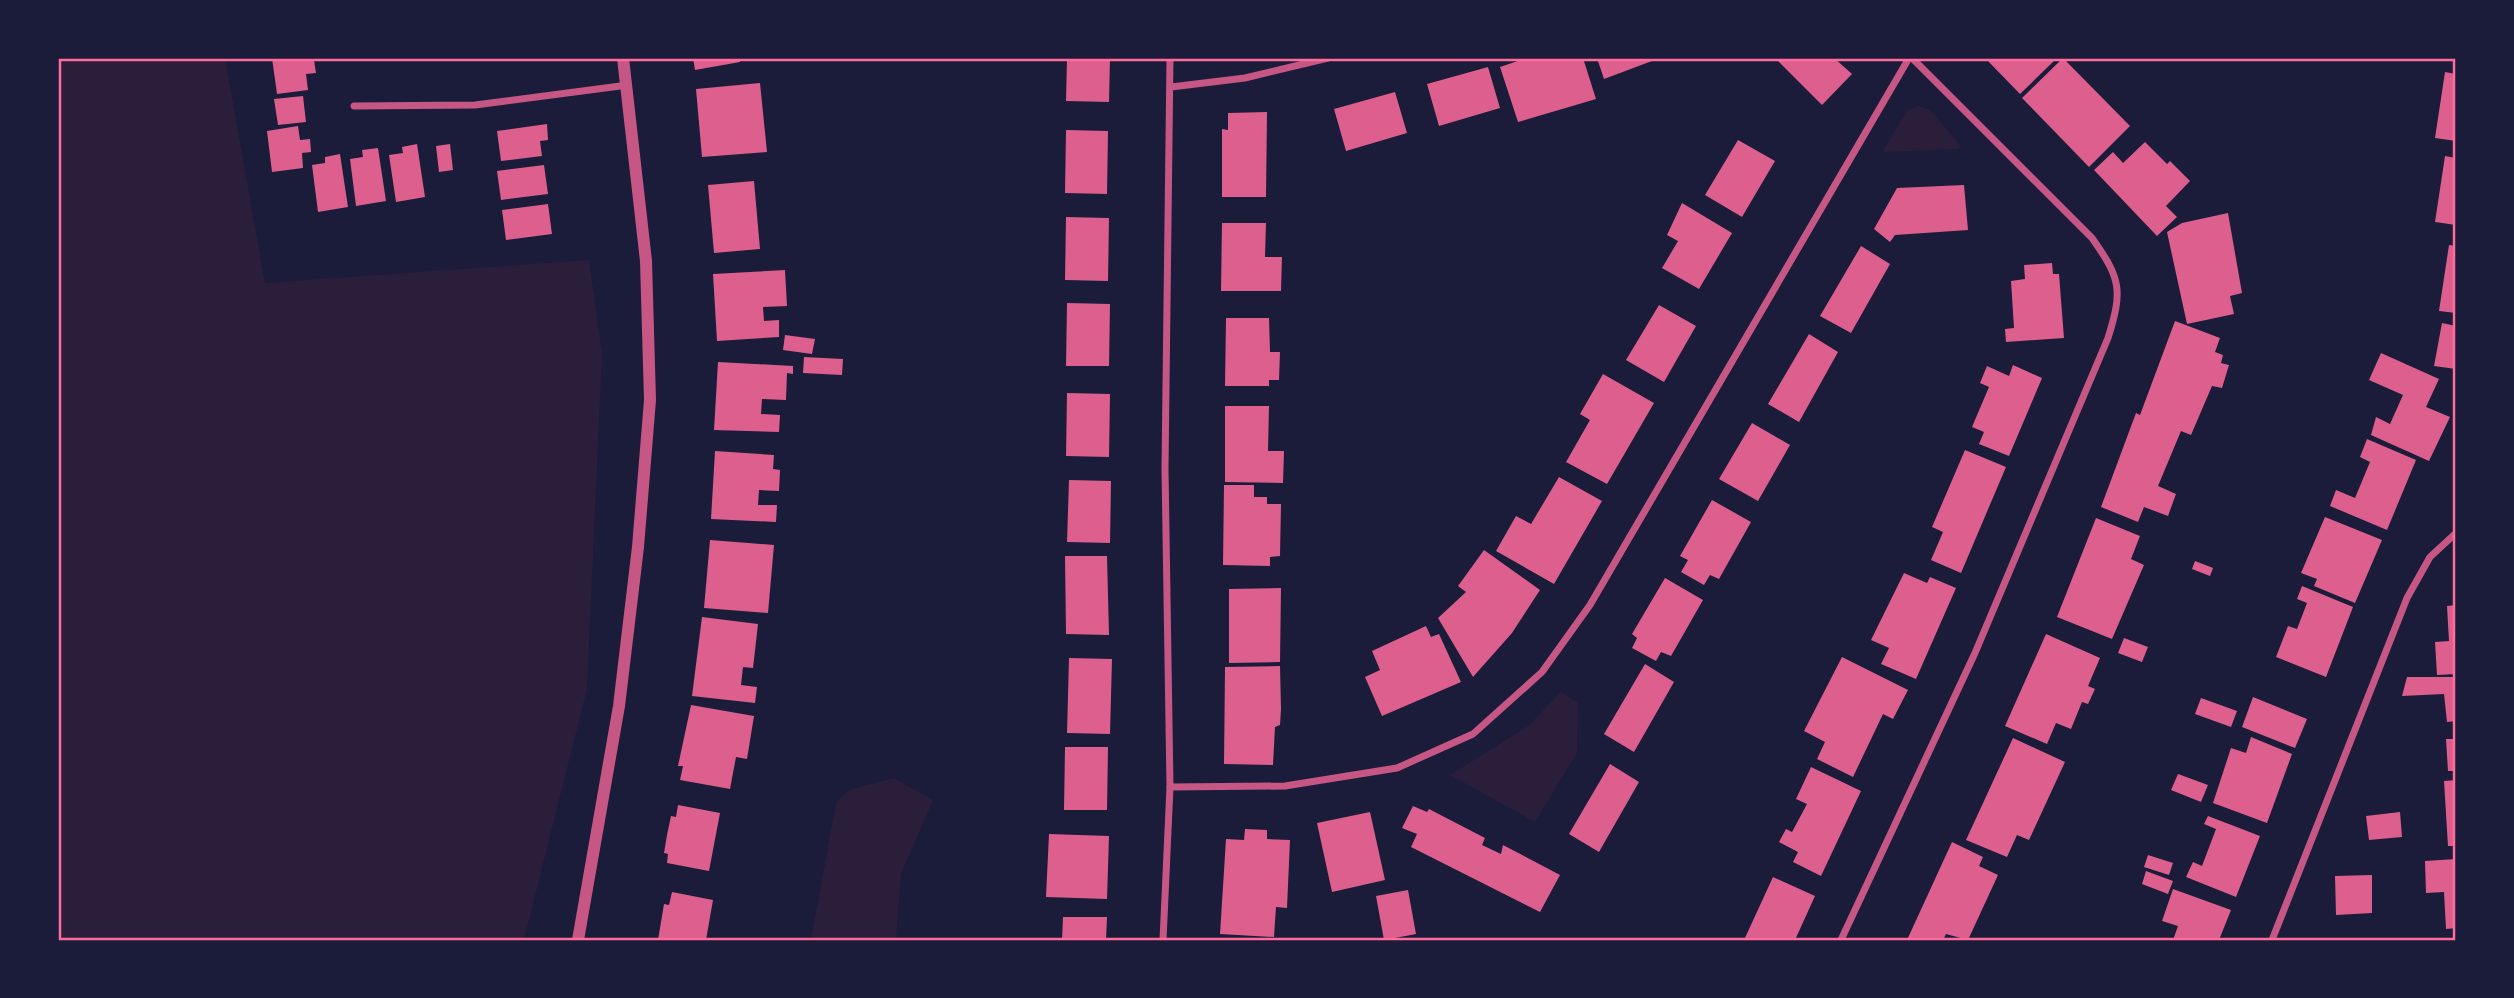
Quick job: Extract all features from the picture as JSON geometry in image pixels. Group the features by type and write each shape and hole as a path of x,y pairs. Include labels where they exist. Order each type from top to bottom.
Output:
{"street":[{"path":"578,940 620,706 638,547 650,400 646,261 624,58"},
{"path":"1163,940 1170,788 1165,469 1170,58"},
{"path":"1171,87 1245,78 1328,58"},
{"path":"1170,788 1285,786 1397,768 1473,734 1542,672 1590,605 1911,58 2092,238 2113,267 2119,283 2119,305 2108,338 1975,653 1841,940"},
{"path":"354,106 475,105 629,85"},
{"path":"2272,940 2407,597 2430,556 2456,533"}],"shaded area":[{"path":"58,58 225,58 265,283 589,260 602,354 587,689 524,940 58,940"},
{"path":"1918,106 1930,110 1960,145 1959,149 1883,150 1908,110"},
{"path":"1561,692 1578,703 1577,753 1535,822 1450,775 1528,726"},
{"path":"894,778 933,800 901,874 896,940 811,940 836,803 849,790"}],"building":[{"path":"272,58 314,60 316,73 306,74 308,90 277,94"},
{"path":"693,58 740,58 740,62 695,70"},
{"path":"1067,58 1110,58 1109,102 1066,101"},
{"path":"1527,58 1583,58 1596,99 1518,122 1500,67"},
{"path":"1597,58 1660,58 1604,79"},
{"path":"1775,58 1834,58 1852,74 1822,105"},
{"path":"1985,58 2057,58 2020,94"},
{"path":"2063,58 2130,126 2089,167 2022,98"},
{"path":"1488,67 1500,108 1439,126 1427,84"},
{"path":"2445,72 2456,74 2456,141 2435,138"},
{"path":"760,83 767,152 702,157 696,89"},
{"path":"1395,92 1407,133 1346,151 1334,109"},
{"path":"303,96 306,122 278,125 274,99"},
{"path":"1267,112 1266,197 1222,197 1222,129 1228,130 1228,113"},
{"path":"547,124 548,140 540,141 542,156 501,161 497,131"},
{"path":"298,126 300,140 310,139 311,152 302,153 303,168 272,172 267,131"},
{"path":"1066,130 1108,131 1107,194 1065,193"},
{"path":"1738,140 1775,161 1742,217 1705,195"},
{"path":"2145,142 2167,164 2170,161 2190,181 2166,206 2177,217 2157,236 2094,170 2113,152 2123,163"},
{"path":"417,144 425,197 396,202 389,155 403,153 402,147"},
{"path":"450,144 453,170 439,172 436,146"},
{"path":"378,148 386,201 356,206 350,159 363,157 362,150"},
{"path":"340,154 348,207 318,212 312,165 325,163 325,157"},
{"path":"2445,156 2456,158 2456,225 2435,222"},
{"path":"544,165 548,194 501,200 497,171"},
{"path":"754,181 760,249 714,253 708,185"},
{"path":"1964,185 1968,230 1895,235 1890,242 1874,229 1897,188"},
{"path":"1682,203 1732,233 1699,289 1662,268 1678,241 1667,235"},
{"path":"548,204 552,234 506,240 502,210"},
{"path":"2228,213 2242,293 2230,296 2234,314 2187,324 2167,232 2182,223"},
{"path":"1066,217 1109,218 1108,281 1065,280"},
{"path":"1222,223 1266,223 1265,257 1282,257 1281,291 1221,291"},
{"path":"2449,245 2456,246 2456,313 2439,311"},
{"path":"1861,246 1890,264 1851,333 1820,316"},
{"path":"2052,263 2053,274 2059,274 2064,338 2006,342 2005,329 2014,328 2011,281 2025,279 2024,265"},
{"path":"785,270 787,306 763,307 764,321 779,320 779,337 717,341 713,274"},
{"path":"1067,303 1110,304 1109,366 1066,366"},
{"path":"1659,305 1696,326 1664,382 1626,360"},
{"path":"1226,318 1269,318 1270,352 1280,352 1279,380 1269,380 1269,386 1225,386"},
{"path":"2175,321 2220,338 2215,352 2223,355 2221,363 2229,365 2222,388 2212,386 2191,435 2181,431 2158,486 2176,494 2168,516 2144,507 2138,522 2101,507 2136,413 2140,415"},
{"path":"2442,323 2456,326 2456,369 2434,366"},
{"path":"1809,334 1838,352 1799,422 1768,404"},
{"path":"785,335 815,339 812,354 783,350"},
{"path":"2381,353 2439,379 2426,407 2450,417 2429,461 2371,435 2376,417 2390,424 2403,395 2369,380"},
{"path":"804,357 843,359 842,375 803,373"},
{"path":"718,362 793,366 793,374 787,373 786,400 762,399 761,414 780,415 779,432 714,430"},
{"path":"2013,365 2042,378 2009,456 1979,444 1984,432 1972,427 1989,387 1980,383 1987,366 2009,376"},
{"path":"1603,374 1654,403 1607,484 1566,462 1590,420 1580,414"},
{"path":"1067,393 1110,394 1109,457 1066,456"},
{"path":"1225,406 1269,406 1268,451 1284,451 1283,483 1225,482"},
{"path":"1752,423 1790,445 1758,501 1719,479"},
{"path":"2367,439 2416,460 2387,530 2330,506 2336,490 2355,498 2370,462 2360,457"},
{"path":"1965,450 2006,467 1961,573 1931,560 1943,532 1932,527"},
{"path":"715,451 774,455 773,469 780,470 779,491 759,490 758,505 777,505 776,522 711,519"},
{"path":"1559,477 1602,501 1554,584 1496,551 1516,516 1531,524"},
{"path":"1069,480 1111,481 1110,543 1067,542"},
{"path":"1224,485 1254,485 1254,497 1267,497 1267,504 1281,504 1280,556 1270,557 1270,566 1223,565"},
{"path":"1712,500 1751,522 1719,579 1710,575 1704,585 1681,572 1688,560 1680,556"},
{"path":"2325,517 2382,540 2355,603 2314,586 2317,579 2301,573"},
{"path":"2096,518 2140,536 2131,559 2144,565 2112,639 2057,617"},
{"path":"710,540 774,545 768,613 704,608"},
{"path":"1484,550 1540,590 1512,633 1473,677 1438,618 1466,592 1458,586"},
{"path":"1065,556 1107,556 1109,635 1066,634"},
{"path":"2195,561 2213,568 2210,576 2192,569"},
{"path":"1904,573 1927,583 1930,577 1956,588 1916,679 1881,664 1889,648 1871,640"},
{"path":"1665,578 1703,600 1671,656 1661,652 1656,661 1632,648 1637,638 1632,634"},
{"path":"2302,586 2353,607 2326,677 2276,657 2288,626 2297,629 2307,603 2297,599"},
{"path":"1281,588 1280,662 1229,663 1229,589"},
{"path":"2456,605 2456,674 2437,675 2435,642 2449,641 2447,606"},
{"path":"702,617 758,624 753,668 743,667 741,685 757,687 755,703 692,696"},
{"path":"1426,626 1431,637 1439,634 1461,682 1382,716 1365,677 1380,670 1372,651"},
{"path":"2046,634 2100,658 2088,686 2095,689 2088,704 2082,702 2071,729 2056,723 2047,744 2005,726"},
{"path":"2124,638 2148,647 2142,662 2118,653"},
{"path":"1842,657 1908,690 1893,719 1883,714 1853,777 1817,759 1825,742 1804,731"},
{"path":"1069,658 1112,659 1110,734 1067,733"},
{"path":"1645,664 1674,682 1634,752 1604,734"},
{"path":"1280,666 1280,725 1275,727 1273,765 1224,764 1225,667"},
{"path":"2407,677 2456,677 2456,721 2447,722 2444,694 2402,696"},
{"path":"2253,697 2307,719 2295,748 2242,727"},
{"path":"2201,698 2237,711 2231,727 2195,714"},
{"path":"691,705 754,716 747,759 736,757 730,789 680,780 683,766 678,766"},
{"path":"2251,737 2292,754 2267,823 2213,803 2231,748 2246,753"},
{"path":"2013,738 2065,762 2029,840 2017,835 2007,857 1966,840"},
{"path":"2446,739 2456,739 2456,771 2448,771"},
{"path":"1065,747 1108,747 1107,810 1064,810"},
{"path":"1610,764 1639,782 1599,852 1569,834"},
{"path":"1811,767 1861,791 1821,876 1793,862 1798,852 1779,842 1786,829 1792,832 1807,804 1796,799"},
{"path":"2178,774 2208,785 2201,802 2171,790"},
{"path":"2456,780 2456,846 2448,846 2444,781"},
{"path":"678,805 720,813 709,871 667,863 668,854 664,853 667,835 671,816 676,817"},
{"path":"1413,806 1427,812 1429,809 1485,838 1482,845 1501,854 1503,845 1560,875 1540,912 1411,847 1417,834 1402,828"},
{"path":"1370,812 1385,880 1332,892 1317,823"},
{"path":"2400,812 2402,837 2369,840 2366,816"},
{"path":"2208,816 2260,836 2236,897 2186,877 2193,862 2202,866 2216,829 2204,824"},
{"path":"1245,829 1267,830 1267,839 1290,840 1287,908 1276,907 1274,937 1220,934 1226,839 1244,840"},
{"path":"1049,834 1109,836 1107,899 1046,897"},
{"path":"1952,842 1983,857 1979,866 1998,875 1968,940 1946,934 1943,940 1907,940"},
{"path":"2148,855 2173,863 2169,875 2144,867"},
{"path":"2456,859 2456,928 2446,929 2444,892 2426,893 2425,861"},
{"path":"2146,871 2173,881 2168,894 2142,884"},
{"path":"2372,875 2372,913 2336,915 2335,876"},
{"path":"1773,877 1815,896 1795,940 1744,940"},
{"path":"2173,889 2231,910 2219,940 2173,940 2178,926 2162,921"},
{"path":"1408,890 1416,934 1384,940 1376,896"},
{"path":"672,892 713,900 706,940 658,940 664,904 669,905"},
{"path":"1063,917 1107,917 1106,940 1062,940"}]}
